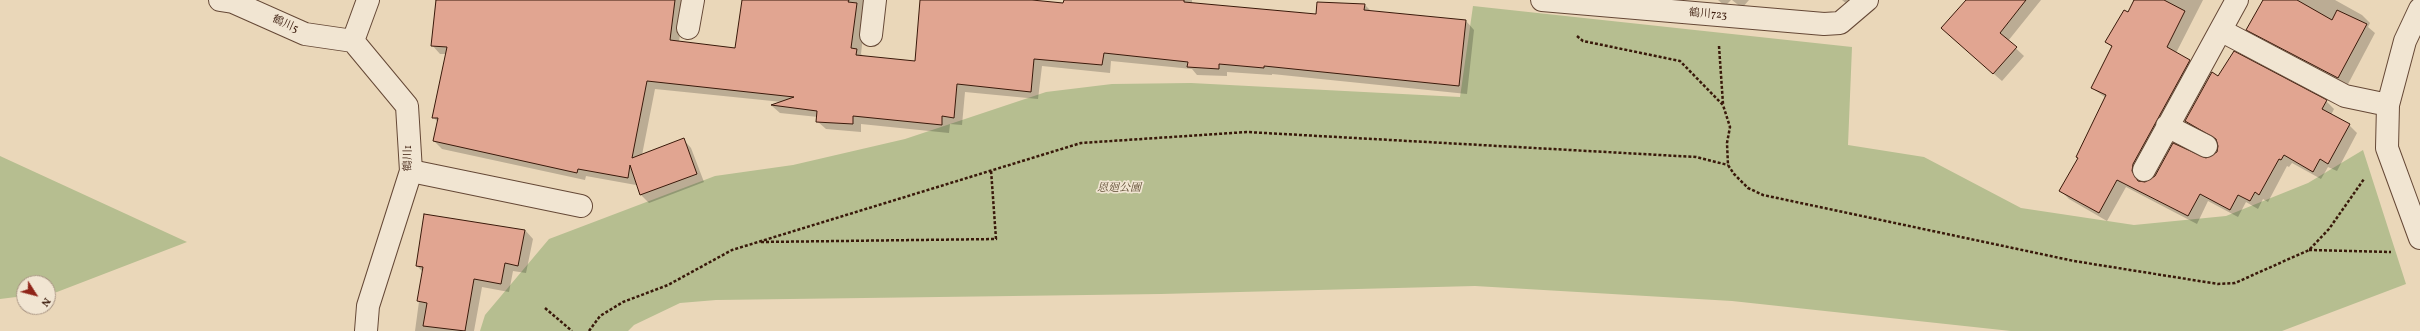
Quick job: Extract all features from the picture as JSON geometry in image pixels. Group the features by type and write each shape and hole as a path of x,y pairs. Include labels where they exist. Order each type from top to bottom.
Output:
{"street":[{"name":"鶴川5","path":"220,0 233,2 305,34 353,41"},
{"path":"353,41 368,0"},
{"path":"688,28 693,0"},
{"path":"871,35 875,0"},
{"name":"鶴川723","path":"1542,0 1644,5 1824,24 1840,23 1867,0"},
{"path":"2144,170 2167,126 2222,31 2237,0"},
{"path":"2420,9 2404,41 2388,105 2387,148 2420,238"},
{"path":"2222,31 2345,96 2388,105"},
{"name":"鶴川1","path":"353,41 407,106 411,171 368,306 366,331"},
{"path":"2167,126 2206,146"},
{"path":"411,171 581,206"}],"path":[{"path":"1574,33 1583,41 1680,61 1723,105"},
{"path":"1719,39 1723,105 1730,128 1727,142 1728,165 1734,174 1748,188 1763,195 2074,261 2218,284 2235,284 2309,250 2329,229 2360,186 2366,173"},
{"path":"589,331 600,316 623,302 668,285 732,250 1081,143 1247,132 1696,158 1728,165"},
{"path":"758,242 996,239 991,170"},
{"path":"2309,250 2394,252"},
{"path":"545,308 572,331"}],"green space":[{"name":"恩廻公園","path":"1473,6 1852,47 1848,145 1924,157 2021,208 2134,225 2226,216 2308,183 2363,150 2406,284 2282,331 2011,331 1732,301 1475,286 1161,294 716,300 680,303 634,325 628,331 480,331 485,315 549,239 715,176 793,165 905,139 1046,92 1112,84 1191,83 1460,97"},
{"path":"0,156 187,242 57,292 56,275 16,275 16,297 0,299"}],"building":[{"path":"436,0 675,0 670,40 735,48 742,0 849,0 848,2 857,3 851,48 857,49 856,55 915,61 920,0 1032,0 1063,3 1064,0 1184,0 1184,2 1316,14 1317,2 1365,4 1364,10 1466,20 1459,86 1264,66 1264,68 1219,64 1219,69 1187,67 1188,62 1104,53 1102,65 1034,59 1031,92 957,84 954,118 942,116 942,125 853,116 853,124 816,122 817,111 771,105 794,97 647,81 632,158 684,138 697,174 640,195 630,165 628,178 578,169 577,173 433,141 438,118 432,118 447,47 431,46"},
{"path":"1966,0 2026,0 2000,33 2017,47 1993,74 1941,28"},
{"path":"2134,0 2164,0 2185,11 2167,47 2190,60 2133,164 2132,171 2138,181 2145,182 2155,176 2173,143 2206,158 2217,152 2218,146 2216,139 2185,121 2212,72 2218,76 2234,51 2327,100 2322,109 2350,124 2328,164 2320,159 2313,172 2284,155 2281,160 2279,159 2259,195 2255,192 2250,201 2238,195 2230,210 2200,194 2188,216 2117,180 2099,213 2059,191 2078,158 2076,157 2106,95 2091,88 2112,46 2105,42 2124,10 2128,12"},
{"path":"2263,0 2297,0 2332,20 2337,10 2367,24 2338,78 2246,30"},
{"path":"424,214 525,230 518,266 505,263 501,284 474,279 465,331 423,326 427,303 417,301 423,267 416,266"}]}
